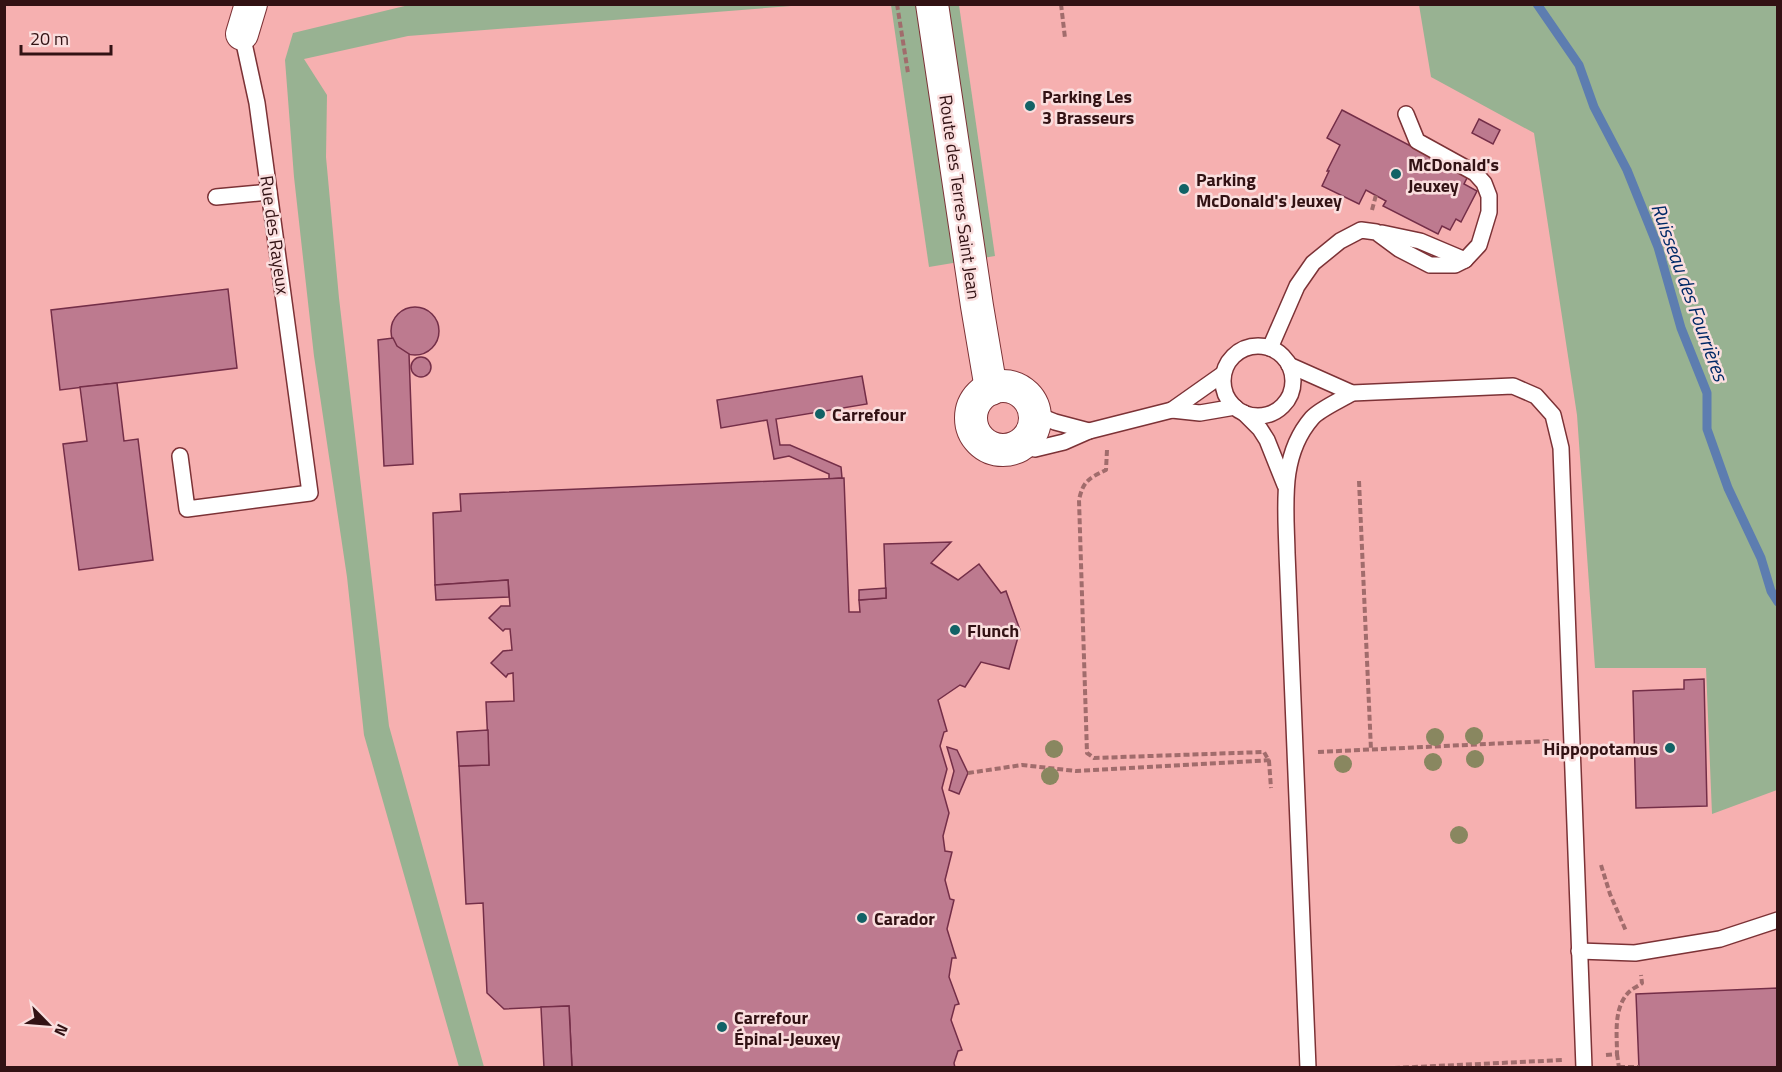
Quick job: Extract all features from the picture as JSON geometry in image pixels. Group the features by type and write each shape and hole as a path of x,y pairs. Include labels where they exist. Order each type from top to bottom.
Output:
{"street":[{"name":"Rue des Rayeux","path":"242,34 251,4"},
{"name":"Route des Terres Saint Jean","path":"932,4 978,317 991,389"},
{"path":"1001,386 1012,387 1022,392 1030,400 1035,414 1035,426 1030,436 1022,445 1010,450 996,450 984,445 976,435 972,424 975,404 982,395 1001,386"}],"lane":[{"name":"Rue des Rayeux","path":"180,456 187,509 310,493 257,103 242,34"},
{"path":"1270,348 1297,286 1313,263 1340,241 1361,230 1376,232 1399,249 1430,265 1455,265 1466,260 1479,245 1489,212 1489,196 1484,183 1475,173 1417,141 1406,114"},
{"path":"216,198 269,192"},
{"path":"1173,410 1223,374 1234,355 1243,349 1262,346 1278,352 1289,365 1352,393 1513,386 1536,396 1553,415 1562,448 1584,1068"},
{"path":"1022,445 1035,449 1064,442 1096,429 1173,410 1200,413 1239,410 1255,416 1265,415 1284,405 1289,396 1293,386 1289,365"},
{"path":"1223,374 1224,392 1228,400 1260,429 1286,485"},
{"path":"1308,1068 1286,485 1292,451 1313,416 1352,393"},
{"path":"1035,414 1055,422 1096,429"},
{"path":"1579,951 1635,953 1720,939 1778,920"}],"path":[{"path":"1061,4 1065,38"},
{"path":"1096,429 1108,444 1106,470 1093,476 1082,486 1079,500 1087,753 1094,758 1264,752 1269,761 1272,795"},
{"path":"1359,481 1371,750"},
{"path":"1617,1054 1619,1067 1639,1067"}],"green space":[{"path":"413,4 804,5 408,36 304,59 327,95 326,157 339,298 389,726 484,1067 459,1067 364,735 347,577 314,356 294,177 285,60 293,33"},
{"path":"891,5 959,5 995,256 929,267"},
{"path":"1419,5 1777,5 1777,790 1712,814 1706,668 1595,668 1577,415 1534,133 1431,77"}],"building":[{"name":"McDonald's Jeuxey","path":"1342,110 1468,176 1464,184 1477,191 1461,222 1456,219 1450,230 1442,226 1438,234 1383,206 1386,201 1366,190 1359,204 1322,186 1340,145 1327,138"},
{"path":"1479,119 1500,130 1493,144 1472,133"},
{"path":"228,289 237,368 60,390 51,310"},
{"path":"415,307 432,314 439,331 432,348 415,355 398,348 391,331 398,314"},
{"path":"393,338 397,346 409,354 413,464 384,466 378,340"},
{"path":"421,357 428,360 431,367 428,374 421,377 414,374 411,367 414,360"},
{"path":"862,376 867,404 776,419 780,445 790,445 841,467 842,478 829,479 829,474 789,456 774,459 767,420 721,428 717,400"},
{"path":"117,383 124,441 138,439 153,560 79,570 63,444 87,441 80,387"},
{"path":"844,478 849,612 860,612 859,600 886,598 884,544 951,542 931,563 958,580 979,564 1001,593 1006,591 1020,630 1009,669 981,662 965,687 960,685 938,700 947,731 944,732 940,746 947,769 942,788 949,813 943,836 945,851 952,852 945,880 950,899 954,900 947,929 956,958 952,958 949,977 959,1004 955,1005 951,1020 962,1050 958,1051 954,1063 955,1068 572,1068 569,1006 504,1009 487,993 483,903 466,904 459,766 489,765 486,702 514,701 513,673 506,677 491,663 503,651 512,650 510,629 503,631 489,618 501,606 510,606 508,580 435,585 433,513 461,511 460,494"},
{"path":"508,580 509,597 436,600 435,585"},
{"path":"886,588 886,598 859,600 859,590"},
{"name":"Hippopotamus","path":"1704,679 1707,806 1636,808 1633,691 1684,689 1684,680"},
{"path":"488,730 489,765 459,766 457,732"},
{"path":"947,747 957,750 968,773 959,794 949,790 954,771"},
{"path":"1778,988 1778,1068 1639,1068 1636,994"},
{"path":"569,1006 572,1068 544,1068 541,1007"}],"waterway":[{"name":"Ruisseau des Fourrières","path":"1537,4 1579,65 1594,107 1627,170 1658,247 1681,328 1707,393 1707,429 1728,488 1761,558 1771,591 1778,602"}],"place":[{"name":"Parking Les 3 Brasseurs","path":"1030,106"},
{"name":"McDonald's Jeuxey","path":"1396,174"},
{"name":"Parking McDonald's Jeuxey","path":"1184,189"},
{"name":"Carrefour","path":"820,414"},
{"name":"Flunch","path":"955,630"},
{"name":"Hippopotamus","path":"1670,748"},
{"name":"Carador","path":"862,918"},
{"name":"Carrefour Épinal-Jeuxey","path":"722,1027"}]}
